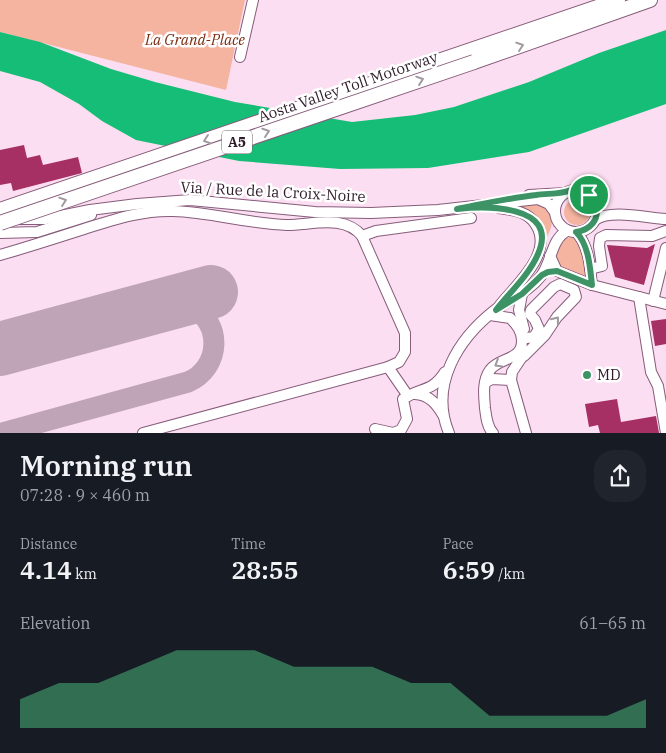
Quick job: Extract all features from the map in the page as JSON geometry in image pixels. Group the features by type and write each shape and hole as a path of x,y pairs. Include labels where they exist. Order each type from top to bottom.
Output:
{"highway":[{"name":"Aosta Valley Toll Motorway","path":"0,223 471,56 618,0"},
{"name":"Aosta Valley Toll Motorway","path":"0,210 471,56 650,0"}],"street":[{"path":"240,57 253,0"},
{"path":"496,309 524,285 539,266 550,243 554,229 557,201 565,193 571,190 584,191 594,199 600,210 610,214 666,219"},
{"name":"Via / Rue de la Croix-Noire","path":"457,209 535,195 565,193"},
{"name":"Via / Rue de la Croix-Noire","path":"0,217 45,220 118,206 190,200 315,212 400,213 483,207 538,200 549,204 555,215"},
{"path":"595,220 596,205"},
{"name":"Via / Rue de la Croix-Noire","path":"0,233 38,232 118,206"},
{"path":"376,429 393,433 402,430 407,419 403,399 440,382 463,343 496,309 533,264 538,253 541,236 534,221 517,210 483,207"},
{"path":"0,255 116,219 146,212 172,211 214,214 277,224 340,223 352,227 362,236 405,334 405,352 399,362 388,367 144,433"},
{"path":"496,309 522,294 542,275 557,239 572,231 585,230 595,220 610,214"},
{"path":"555,215 560,225 582,238 592,285"},
{"path":"362,236 376,231 471,218"},
{"path":"590,269 602,266 599,246 600,238 606,235 645,237 666,231"},
{"path":"653,301 666,248"},
{"path":"550,256 557,271"},
{"path":"542,275 557,271 592,285 666,304"},
{"path":"526,433 511,380 512,372 524,356 546,335 557,317 576,298 574,290 560,284 554,286 531,310 530,314 535,320 538,329 534,337 528,338"},
{"path":"522,294 519,310 528,338 524,356"},
{"path":"639,298 652,372 658,386 666,433"},
{"path":"493,433 489,429 486,412 486,382 491,368 518,354 522,345 522,335 510,318 496,309"},
{"path":"388,367 412,395 426,396 432,399 445,417"},
{"path":"448,369 444,386 445,417 449,433"},
{"path":"486,382 492,379 511,380"}],"green space":[{"name":"La Grand-Place","path":"0,0 245,0 226,90 0,32"},
{"path":"577,199 586,203 590,212 586,221 577,225 568,221 564,212 568,203"},
{"path":"541,204 552,215 552,225 545,241 544,227 539,218 518,206"},
{"path":"573,236 577,237 588,272 585,276 558,266 554,260 561,240"}],"shaded area":[{"path":"666,30 666,104 529,152 428,168 340,169 239,161 136,140 40,82 0,71 0,32 40,42 111,69 155,82 235,102 352,122 415,115 454,107 529,82 599,53"}],"building":[{"path":"24,145 27,158 40,155 43,165 78,157 82,173 13,191 11,183 0,185 0,150"},
{"path":"655,244 644,285 615,277 607,245 647,248"},
{"path":"666,319 666,344 655,346 651,321"},
{"path":"617,399 621,422 656,416 659,433 600,433 598,425 589,427 585,404"}],"taxiway":[{"path":"2,433 188,382 199,375 207,366 212,356 214,345 209,323 191,307 176,304 160,306"}],"runway":[{"path":"0,349 211,292"}],"place":[{"name":"MD","path":"587,375"}],"route":[{"path":"571,190 584,191 589,195 594,199 596,205 595,220 589,228 576,232 582,238 584,244 592,285 557,271 548,272 542,275 522,294 496,310 533,264 541,245 539,229 534,221 517,210 483,207 457,209 510,198 543,193 565,193 571,190"}]}
